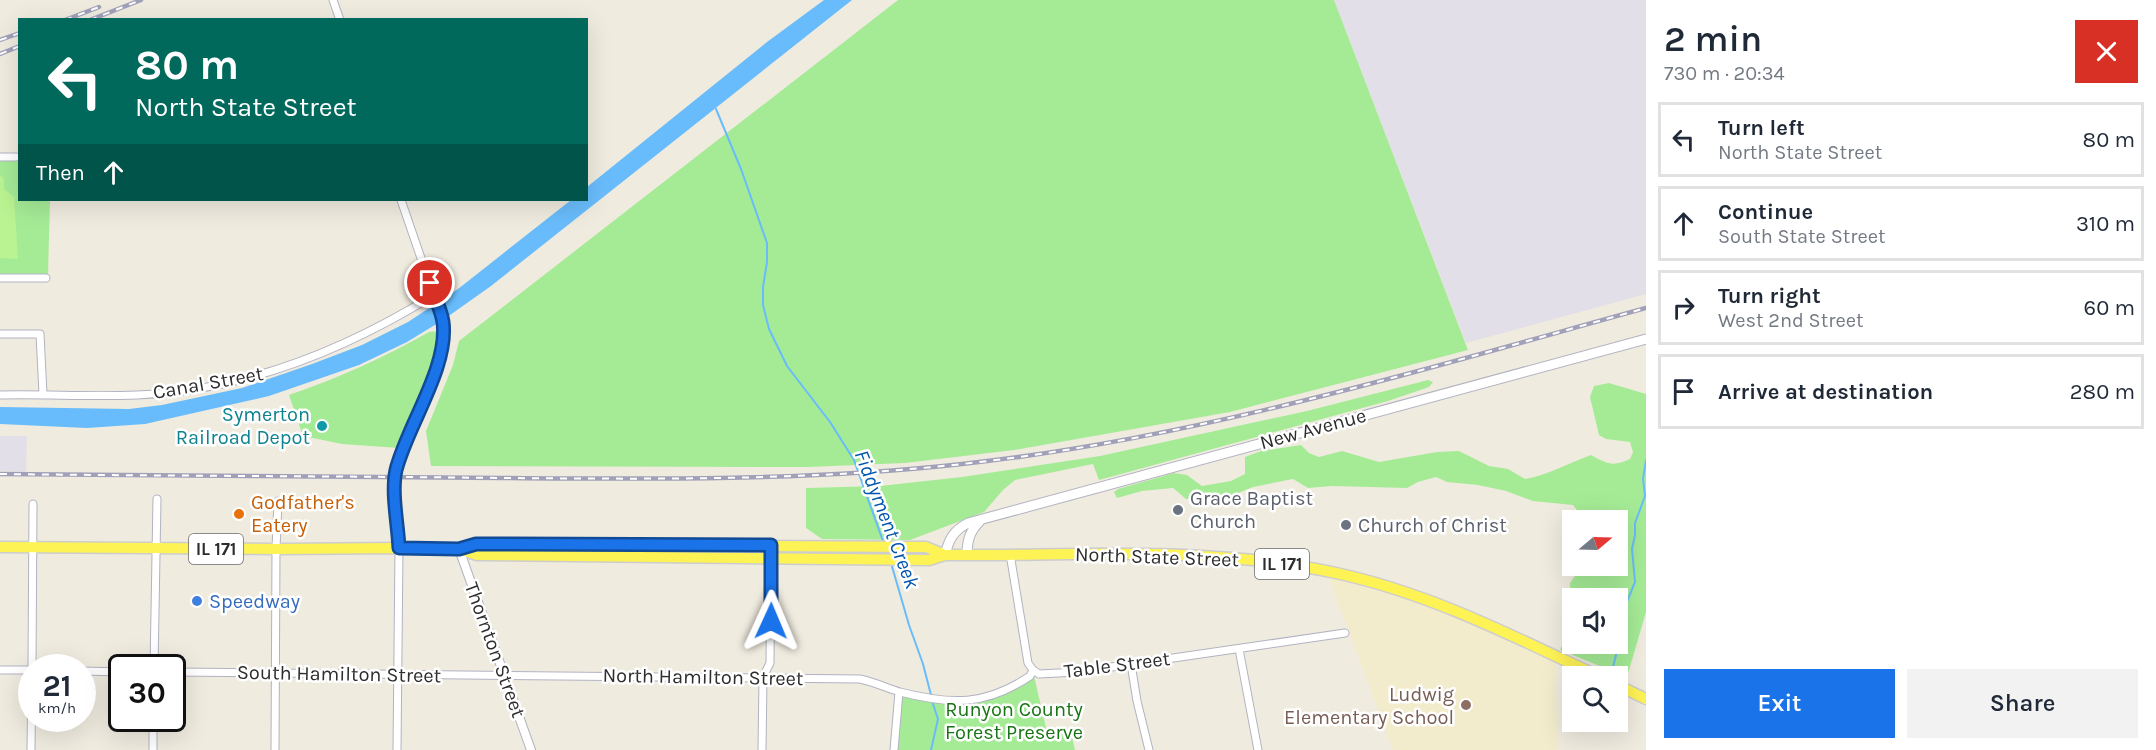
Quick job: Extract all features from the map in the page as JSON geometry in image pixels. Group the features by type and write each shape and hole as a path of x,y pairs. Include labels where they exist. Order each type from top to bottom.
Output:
{"main road":[{"name":"New Avenue","path":"945,555 949,539 957,529 968,523 1646,339"},
{"path":"966,555 967,540 972,529 980,521"},
{"name":"North State Street","path":"459,549 476,544 861,546 926,547 945,555"},
{"name":"IL 171","path":"0,547 459,549"},
{"name":"North State Street","path":"459,549 477,555 865,560 929,560 945,555 1225,557 1336,573 1391,587 1444,606 1576,666"},
{"path":"1628,690 1646,699"}],"street":[{"path":"333,0 339,18"},
{"path":"0,157 16,157"},
{"path":"398,750 399,548 395,477 410,432 435,372 442,344 443,322 401,201"},
{"path":"0,278 46,278"},
{"name":"Canal Street","path":"0,395 138,395 176,391 250,377 287,367 326,351 378,327 434,295"},
{"path":"0,334 40,334 43,394"},
{"path":"154,654 157,499"},
{"path":"275,750 278,501"},
{"path":"32,654 33,504"},
{"path":"762,750 763,677 770,663 771,545"},
{"name":"Thornton Street","path":"459,549 531,750"},
{"path":"894,750 899,692 964,702 982,699 1030,676 1033,670 1028,663 1010,555"},
{"name":"Table Street","path":"1033,670 1039,674 1077,672 1345,633"},
{"path":"1239,649 1258,750"},
{"path":"1131,664 1149,750"},
{"path":"0,670 18,669"},
{"name":"South Hamilton Street","path":"186,672 398,676 505,675"},
{"name":"North Hamilton Street","path":"505,675 860,679 879,683 899,692"},
{"path":"31,732 31,750"},
{"path":"153,732 153,750"}],"shaded area":[{"path":"1334,0 1646,0 1646,294 1466,343"},
{"path":"0,436 27,436 26,472 0,471"},
{"name":"Ludwig Elementary School","path":"1328,576 1379,589 1449,613 1511,639 1555,661 1558,750 1393,750"}],"green space":[{"path":"898,0 1334,0 1468,350 1230,412 1014,450 905,463 808,467 431,466 426,431 453,365 459,341"},
{"path":"0,155 18,155 18,201 50,201 48,275 0,274"},
{"path":"0,175 4,179 4,189 14,197 18,259 0,258"},
{"path":"437,331 436,347 429,376 399,448 342,444 303,436 289,395 343,374 429,332"},
{"path":"1428,380 1433,382 1429,387 1388,401 1099,480 1093,464 1015,480 984,512 910,540 822,539 806,528 806,488 880,486 962,477 1100,456 1307,411"},
{"path":"1609,383 1646,394 1646,612 1628,674 1628,666 1600,666 1570,654 1628,654 1628,588 1570,588 1570,583 1575,576 1628,576 1628,510 1577,510 1573,505 1533,501 1506,491 1447,482 1436,477 1407,488 1332,486 1308,488 1293,479 1253,487 1226,498 1201,500 1186,499 1173,488 1142,491 1117,498 1114,492 1174,473 1187,475 1202,486 1231,481 1245,474 1245,457 1261,451 1301,445 1309,453 1319,457 1342,451 1379,462 1437,452 1459,451 1489,466 1508,469 1525,479 1550,472 1591,455 1610,463 1630,459 1633,452 1630,442 1606,439 1599,435 1590,397 1594,386"},
{"name":"Runyon County Forest Preserve","path":"1034,676 1047,732 1070,729 1075,750 896,750 901,696 948,703 983,702 1014,689"}],"water":[{"path":"824,0 852,0 491,286 407,342 359,365 269,396 145,424 87,428 0,424 0,407 129,409 162,405 242,388 362,345 408,322 458,289 570,201 588,201 588,186 767,42"}],"waterway":[{"name":"Fiddyment Creek","path":"716,109 741,169 767,243 763,305 769,329 787,366 830,422 854,460 884,544"},
{"path":"1613,666 1621,635 1619,621 1635,582 1632,549 1635,523 1645,496 1643,479 1646,460"},
{"name":"Fiddyment Creek","path":"891,563 931,695"},
{"name":"Fiddyment Creek","path":"931,750 938,719 932,701"}],"railway":[{"path":"95,18 141,0"},
{"path":"70,18 99,7"},
{"path":"0,40 18,34"},
{"path":"0,54 18,47"},
{"path":"0,474 675,478 790,476 905,470 1049,453 1221,420 1392,378 1646,308"}],"place":[{"name":"Symerton Railroad Depot","path":"322,426"},
{"name":"Grace Baptist Church","path":"1178,510"},
{"name":"Godfather's Eatery","path":"239,514"},
{"name":"Church of Christ","path":"1346,525"},
{"name":"Speedway","path":"197,601"},
{"name":"Ludwig Elementary School","path":"1466,705"}],"route":[{"path":"430,283 443,322 442,344 435,372 410,432 395,477 399,548 459,549 476,544 771,545 771,621"}]}
